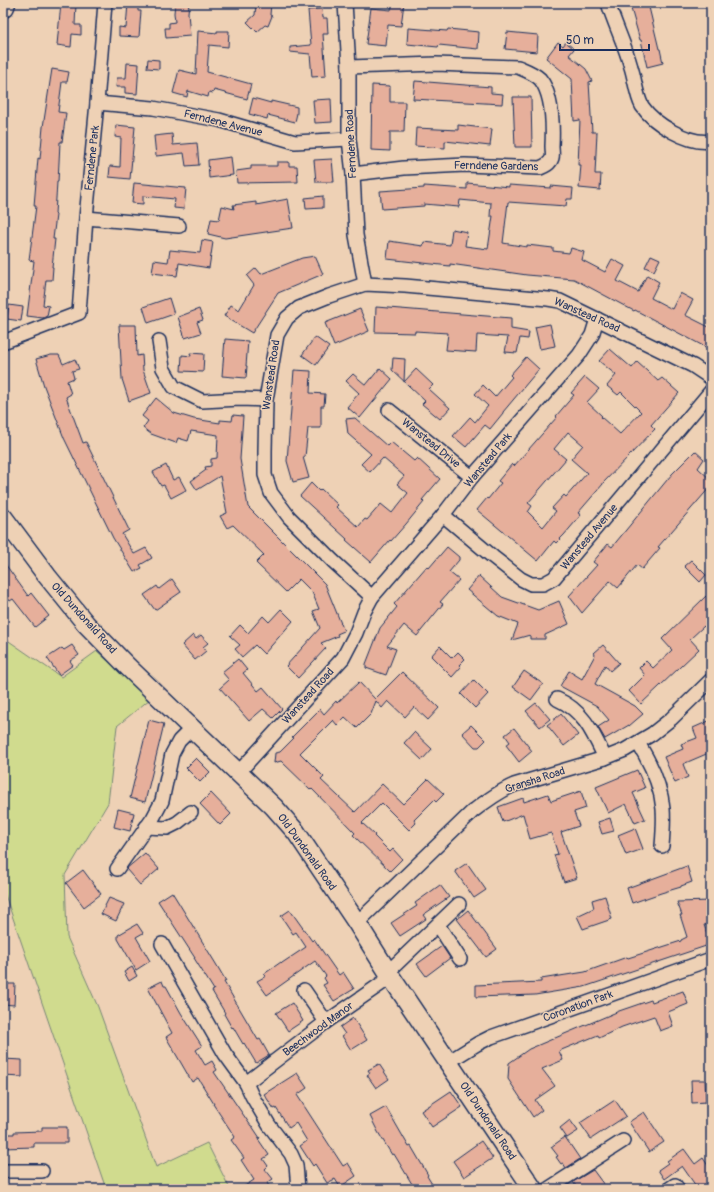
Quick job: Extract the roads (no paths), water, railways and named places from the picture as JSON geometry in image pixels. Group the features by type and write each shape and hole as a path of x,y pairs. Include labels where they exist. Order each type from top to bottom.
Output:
{"street":[{"name":"Ferndene Park","path":"3,342 79,313 105,3"},
{"name":"Ferndene Road","path":"345,3 349,67 349,139 353,174 356,235 365,284"},
{"path":"608,3 632,68 642,105 658,122 682,137 705,142 711,141"},
{"name":"Ferndene Gardens","path":"349,67 436,64 518,68 528,71 539,79 546,90 551,106 553,130 552,158 548,165 540,168 465,165 404,168 353,174"},
{"name":"Ferndene Avenue","path":"97,103 153,108 218,120 295,142 349,139"},
{"path":"86,218 179,226"},
{"name":"Wanstead Road","path":"238,773 343,658 372,597 288,517 271,493 265,475 266,400 277,335 288,318 300,308 329,296 365,284 406,286 548,299 560,301 693,366 711,378"},
{"name":"Wanstead Park","path":"372,597 443,515 472,477 579,355 592,335 597,319"},
{"path":"159,341 163,368 174,387 202,401 240,399 266,400"},
{"name":"Wanstead Avenue","path":"443,515 521,579 531,584 543,584 554,578 711,391"},
{"name":"Wanstead Drive","path":"389,410 472,477"},
{"name":"Old Dundonald Road","path":"3,517 47,576 86,624 128,667 274,807 296,832 533,1189"},
{"name":"Gransha Road","path":"357,923 472,812 489,798 514,785 605,758 625,750 638,743 671,719 711,680"},
{"path":"557,699 567,703 579,713 592,731 605,758"},
{"path":"117,869 162,801 172,754 179,741 192,728"},
{"path":"638,743 660,790 663,809 662,846"},
{"path":"146,827 167,828 177,823 191,812"},
{"name":"Beechwood Manor","path":"246,1083 390,974 460,904"},
{"path":"438,925 460,959"},
{"path":"162,944 225,1054 246,1083 269,1124 291,1154 296,1165 298,1189"},
{"name":"Coronation Park","path":"448,1062 491,1037 711,959"},
{"path":"304,990 326,1022"},
{"path":"548,1189 623,1141"},
{"path":"3,1171 42,1171"},
{"path":"669,1189 675,1185 678,1189"}]}
